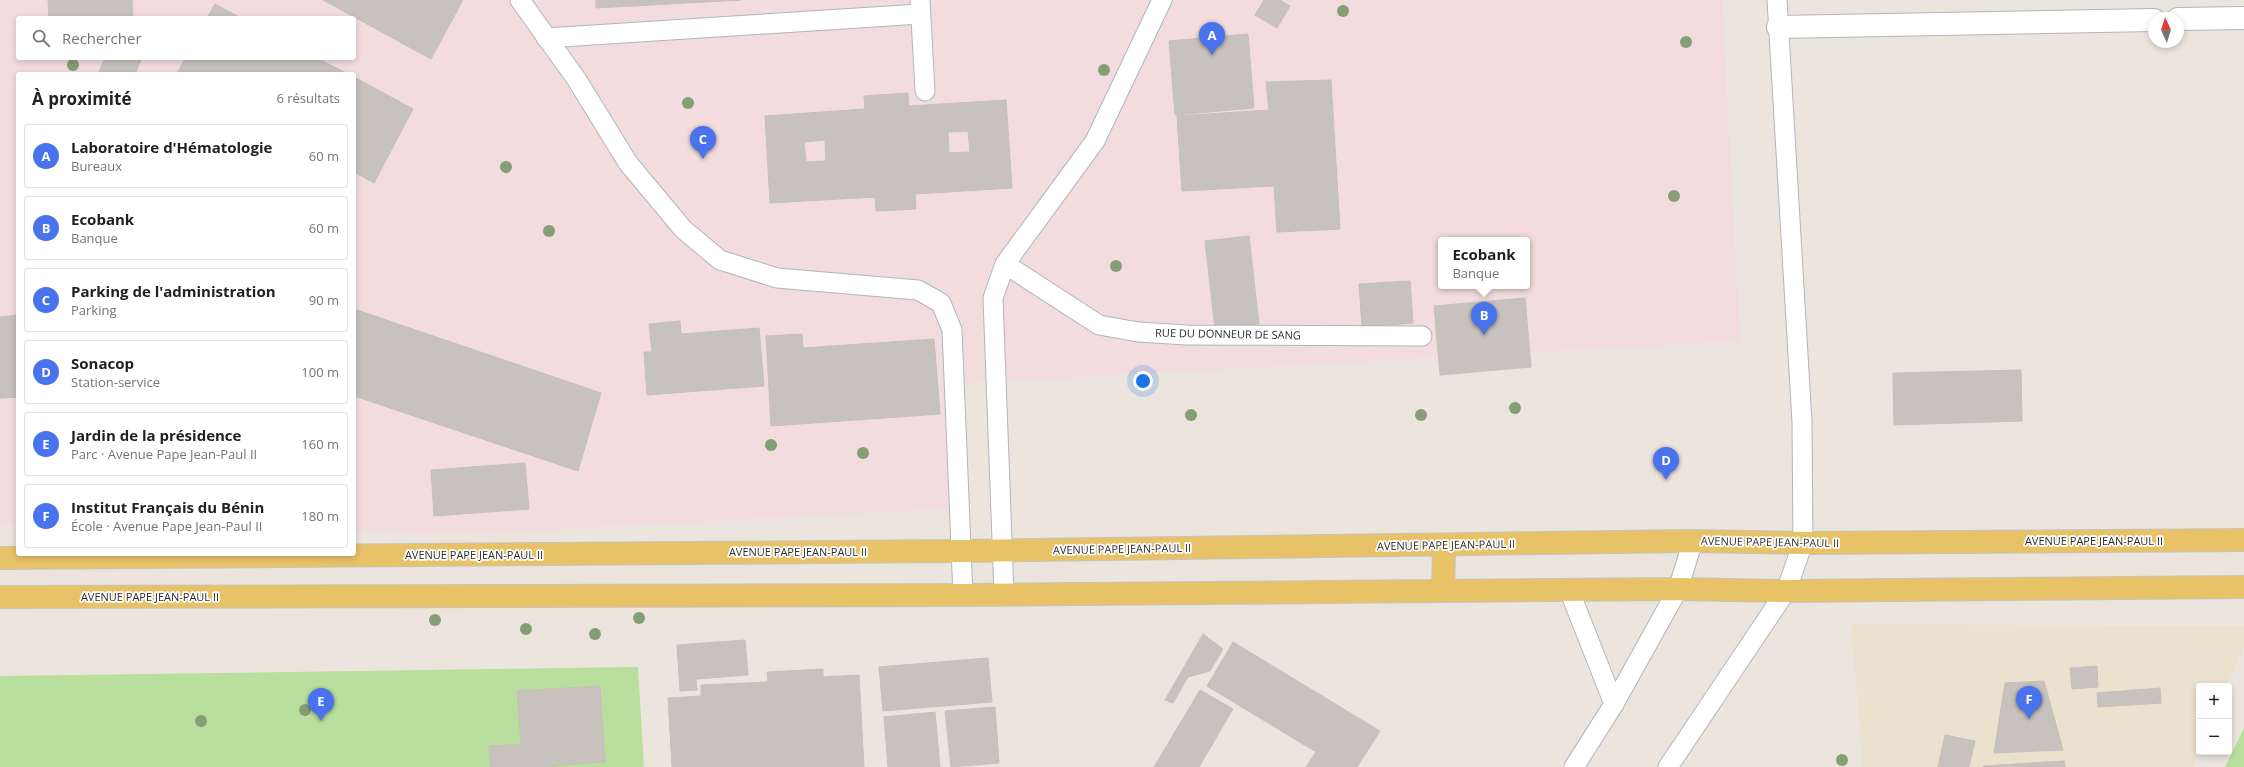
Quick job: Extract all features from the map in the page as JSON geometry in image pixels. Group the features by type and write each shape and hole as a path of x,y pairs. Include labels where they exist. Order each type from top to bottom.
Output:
{"main road":[{"name":"AVENUE PAPE JEAN-PAUL II","path":"356,555 1004,551 1693,541 1803,543 2244,540"},
{"path":"1444,545 1444,591"},
{"name":"AVENUE PAPE JEAN-PAUL II","path":"0,558 275,556"},
{"name":"AVENUE PAPE JEAN-PAUL II","path":"0,597 963,595 1678,589 1786,591 2244,587"}],"street":[{"path":"2184,19 2244,18"},
{"path":"1778,28 2148,20"}],"lane":[{"path":"520,0 576,80 628,163 683,229 720,260 777,278 918,290 941,303 952,330 963,595"},
{"path":"1004,594 1004,551 993,298 1005,264 1095,141 1162,0"},
{"path":"1668,767 1786,591 1803,543 1802,422 1777,0"},
{"path":"546,38 920,7 925,91"},
{"name":"RUE DU DONNEUR DE SANG","path":"1005,264 1099,325 1138,332 1187,335 1422,336"},
{"path":"1574,767 1614,704 1678,589 1693,541"},
{"path":"1569,590 1614,704"}],"shaded area":[{"path":"0,0 1722,0 1740,341 953,384 959,508 467,534 356,532 356,72 16,72 16,526 0,526"},
{"path":"1851,624 2244,626 2244,647 2228,683 2196,683 2196,755 2198,755 2193,767 1863,767"}],"green space":[{"path":"638,667 644,767 0,767 0,676"},
{"path":"2244,728 2244,767 2225,767"}],"building":[{"path":"48,0 132,0 133,16 49,16"},
{"path":"323,0 463,0 431,59 356,18 356,16 352,16"},
{"path":"596,0 741,0 596,8"},
{"path":"1264,0 1280,0 1290,6 1277,28 1255,15"},
{"path":"215,4 237,16 208,16"},
{"path":"1248,34 1254,108 1175,115 1169,41"},
{"path":"104,60 141,60 136,72 99,72"},
{"path":"184,60 321,60 344,72 178,72"},
{"path":"356,78 413,109 374,183 356,173"},
{"path":"1331,80 1340,229 1277,232 1274,186 1182,191 1177,116 1269,110 1266,82"},
{"path":"908,93 909,106 1006,100 1012,188 915,194 916,209 876,211 875,197 770,203 765,116 865,109 864,96","holes":["968,131 970,152 949,153 948,132","825,140 826,161 806,162 804,142"]},
{"path":"1249,236 1259,324 1215,329 1205,241"},
{"path":"1410,281 1413,323 1362,327 1359,284"},
{"path":"1525,298 1531,367 1440,375 1434,306"},
{"path":"356,310 601,393 578,471 356,397"},
{"path":"16,315 16,397 0,398 0,317"},
{"path":"680,321 681,334 759,328 764,386 647,395 644,352 652,352 649,324"},
{"path":"802,334 803,348 934,339 940,414 771,426 766,336"},
{"path":"2021,370 2022,421 1894,425 1893,373"},
{"path":"525,463 529,509 434,516 431,470"},
{"path":"1203,634 1223,649 1210,671 1188,677 1173,703 1165,700"},
{"path":"745,640 748,675 696,679 697,690 680,691 677,645"},
{"path":"1233,642 1380,731 1357,767 1306,767 1316,752 1207,686"},
{"path":"988,658 992,702 883,711 879,667"},
{"path":"2097,666 2098,687 2072,689 2070,668"},
{"path":"823,669 823,677 859,675 864,767 672,767 668,698 701,696 701,685 768,682 767,672"},
{"path":"2044,681 2063,750 1994,753 2005,683"},
{"path":"600,686 605,762 540,767 490,767 489,746 521,744 517,691"},
{"path":"2160,688 2161,703 2098,707 2097,693"},
{"path":"1200,690 1233,709 1199,767 1154,767"},
{"path":"995,707 999,763 951,767 945,711"},
{"path":"935,712 940,767 888,767 884,717"},
{"path":"1945,735 1975,741 1969,767 1938,767"},
{"path":"2064,761 2065,767 1983,767 1983,766"}],"place":[{"name":"Laboratoire d'Hématologie","path":"1212,55"},
{"name":"Parking de l'administration","path":"703,159"},
{"name":"Ecobank","path":"1484,335"},
{"name":"Sonacop","path":"1666,480"},
{"name":"Institut Français du Bénin","path":"2029,719"},
{"name":"Jardin de la présidence","path":"321,721"}]}
